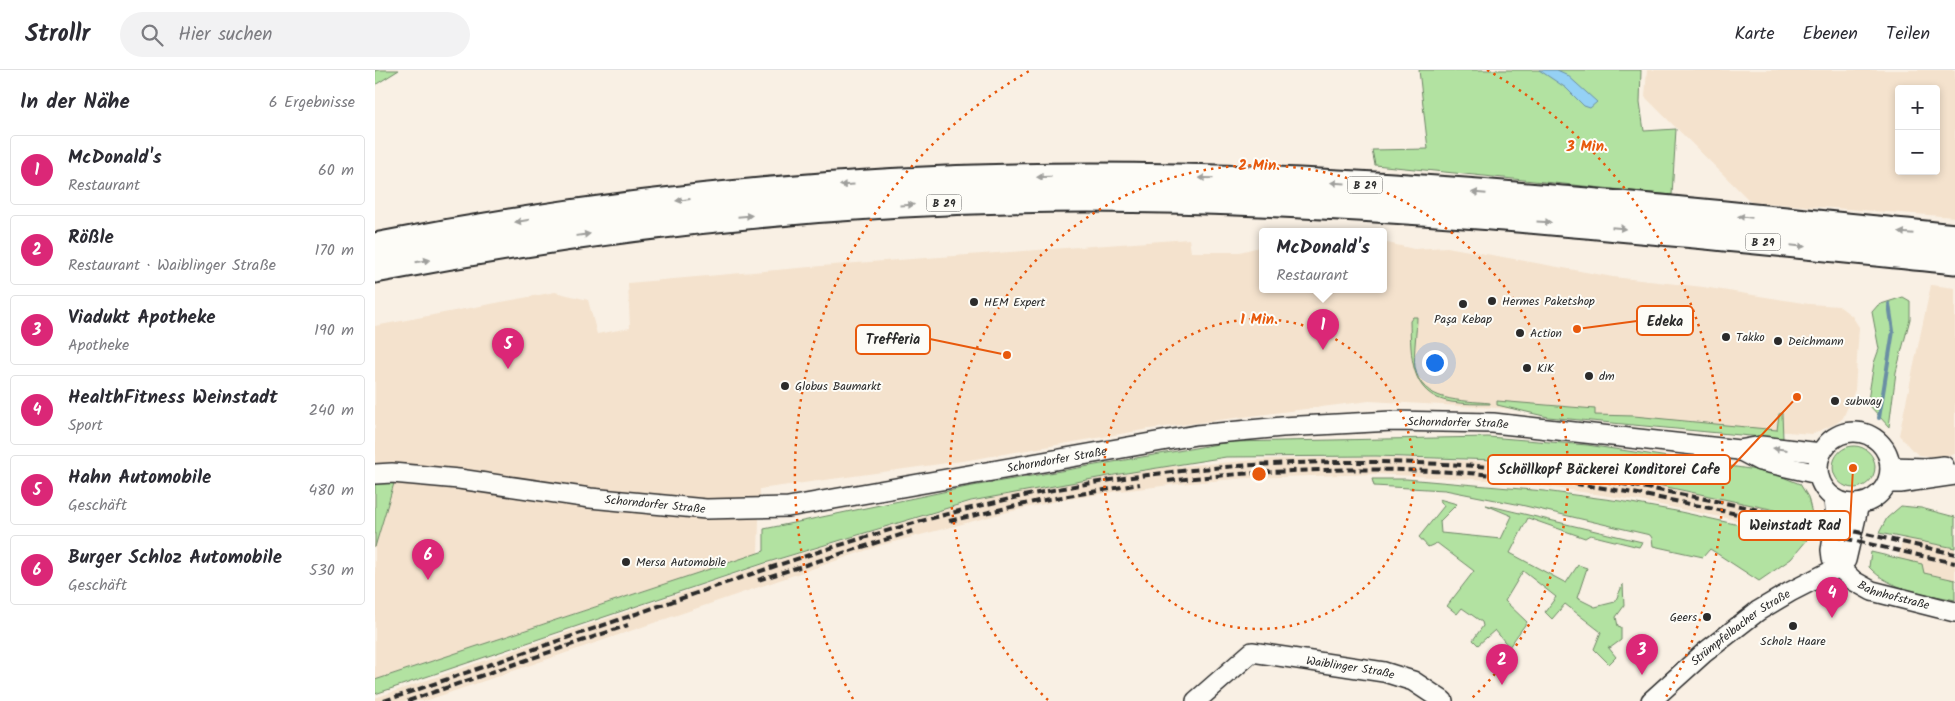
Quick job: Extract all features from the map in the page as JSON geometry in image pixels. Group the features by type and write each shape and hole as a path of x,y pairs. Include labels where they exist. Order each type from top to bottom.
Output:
{"highway":[{"name":"B 29","path":"375,246 551,216 727,195 910,181 1062,176 1290,181 1518,208 1955,237"},
{"name":"B 29","path":"375,270 465,253 639,227 803,211 910,204 1085,199 1518,208"},
{"name":"B 29","path":"1571,212 1955,261"}],"street":[{"name":"Schorndorfer Straße","path":"375,474 392,473 459,479 590,498 706,509 788,507 1196,435 1392,421 1493,422 1739,450 1761,446 1821,453"},
{"path":"1855,432 1865,434 1883,446 1888,456 1889,475 1876,497 1859,504 1850,504 1834,498 1821,483 1818,463 1821,453 1827,444 1835,438 1855,432"},
{"name":"Schorndorfer Straße","path":"1739,450 1760,461 1819,474"},
{"path":"1889,475 1955,465"},
{"path":"1889,475 1900,483 1955,475"},
{"path":"1834,498 1836,521 1831,550 1832,558 1839,568 1846,560 1859,504"},
{"name":"Bahnhofstraße","path":"1839,568 1854,581 1872,591 1955,612"},
{"name":"Strümpfelbacher Straße","path":"1651,701 1704,653 1758,611 1790,592 1839,568"},
{"name":"Waiblinger Straße","path":"1196,701 1251,652 1384,672 1413,681 1443,701"}],"shaded area":[{"path":"1647,70 1955,70 1955,217 1751,202 1645,97"},
{"path":"1189,239 1191,252 1240,252 1259,247 1259,293 1387,293 1387,243 1414,249 1447,247 1613,277 1703,287 1809,304 1839,306 1852,316 1859,327 1855,390 1843,418 1837,423 1812,434 1498,408 1369,401 1149,429 969,460 760,489 758,553 375,680 375,326 555,292 588,300 597,334 630,328 628,283 856,263"},
{"path":"1931,285 1955,288 1955,454 1939,457 1919,455 1899,435"},
{"path":"1376,457 1491,462 1595,473 1786,512 1782,529 1635,500 1510,481 1376,474 1246,478 1120,491 1062,500 1008,512 882,545 425,701 375,701 375,698 766,564 968,503 1165,467 1272,459"},
{"path":"1903,538 1955,548 1955,580 1924,573 1922,564 1898,559"}],"green space":[{"path":"375,70 399,70 375,85"},
{"path":"1419,70 1641,70 1640,103 1644,131 1676,129 1672,195 1375,165 1372,150 1428,149"},
{"path":"1903,297 1910,301 1910,319 1896,372 1889,427 1870,406 1868,400 1874,363 1879,349 1872,312 1878,305"},
{"path":"1413,317 1417,317 1415,367 1419,379 1425,387 1444,397 1490,404 1451,402 1437,398 1427,391 1420,382 1415,372 1412,360 1410,321"},
{"path":"1497,401 1595,409 1595,415 1634,416 1777,430 1779,414 1782,413 1783,439 1548,417 1497,405"},
{"path":"1488,437 1587,445 1770,472 1800,484 1808,497 1813,518 1587,470 1495,460 1376,456 1226,457 971,501 765,563 375,694 375,680 764,551 764,529 967,487 1230,442"},
{"path":"1850,446 1858,446 1869,452 1875,467 1869,482 1858,488 1850,488 1839,482 1833,471 1833,463 1839,452"},
{"path":"1372,479 1406,479 1544,491 1620,501 1676,511 1807,540 1791,559 1759,581 1710,549 1703,557 1653,546 1650,535 1521,505 1445,490 1374,486"},
{"path":"395,480 375,547 375,481"},
{"path":"1439,499 1457,504 1440,521 1441,533 1501,539 1512,516 1486,505 1642,542 1639,547 1590,535 1585,538 1528,518 1510,553 1566,583 1578,565 1587,568 1577,598 1595,607 1615,602 1623,584 1624,606 1616,617 1618,626 1621,627 1621,640 1610,648 1608,647 1616,657 1609,664 1594,649 1601,632 1565,604 1552,619 1545,612 1556,597 1523,571 1505,601 1527,622 1509,647 1495,630 1478,645 1473,640 1483,626 1482,622 1462,608 1457,614 1447,606 1474,571 1437,543 1428,547 1419,537 1444,506"},
{"path":"1901,506 1921,508 1955,517 1955,548 1879,533 1887,518"},
{"path":"1871,552 1922,564 1924,573 1955,580 1955,600 1909,590 1887,581 1869,567"}],"water":[{"path":"1539,70 1557,70 1566,74 1597,102 1590,108 1584,106 1566,88"}],"waterway":[{"path":"1879,418 1893,331 1889,304"}],"railway":[{"path":"384,701 775,566 903,526 1033,494 1088,484 1198,469 1254,465 1366,462 1477,466 1537,472 1597,480 1717,501 1955,554"},
{"path":"1168,481 1289,471 1350,470 1473,473 1533,479 1594,487 1692,504 1955,563"},
{"path":"949,521 1038,501 1140,484"},
{"path":"758,580 913,531"},
{"path":"408,701 628,625"}],"place":[{"name":"Hermes Paketshop","path":"1492,301"},
{"name":"HEM Expert","path":"974,302"},
{"name":"Paşa Kebap","path":"1463,304"},
{"name":"Edeka","path":"1577,329"},
{"name":"Action","path":"1520,333"},
{"name":"Takko","path":"1726,337"},
{"name":"Deichmann","path":"1778,341"},
{"name":"McDonald's","path":"1323,350"},
{"name":"Trefferia","path":"1007,355"},
{"name":"KiK","path":"1527,368"},
{"name":"Hahn Automobile","path":"508,369"},
{"name":"dm","path":"1589,376"},
{"name":"Globus Baumarkt","path":"785,386"},
{"name":"Schöllkopf Bäckerei Konditorei Cafe","path":"1797,397"},
{"name":"subway","path":"1835,401"},
{"name":"Weinstadt Rad","path":"1853,468"},
{"name":"Mersa Automobile","path":"626,562"},
{"name":"Burger Schloz Automobile","path":"428,580"},
{"name":"Geers","path":"1707,617"},
{"name":"HealthFitness Weinstadt","path":"1832,618"},
{"name":"Scholz Haare","path":"1793,626"},
{"name":"Viadukt Apotheke","path":"1642,675"},
{"name":"Rößle","path":"1502,685"}]}
